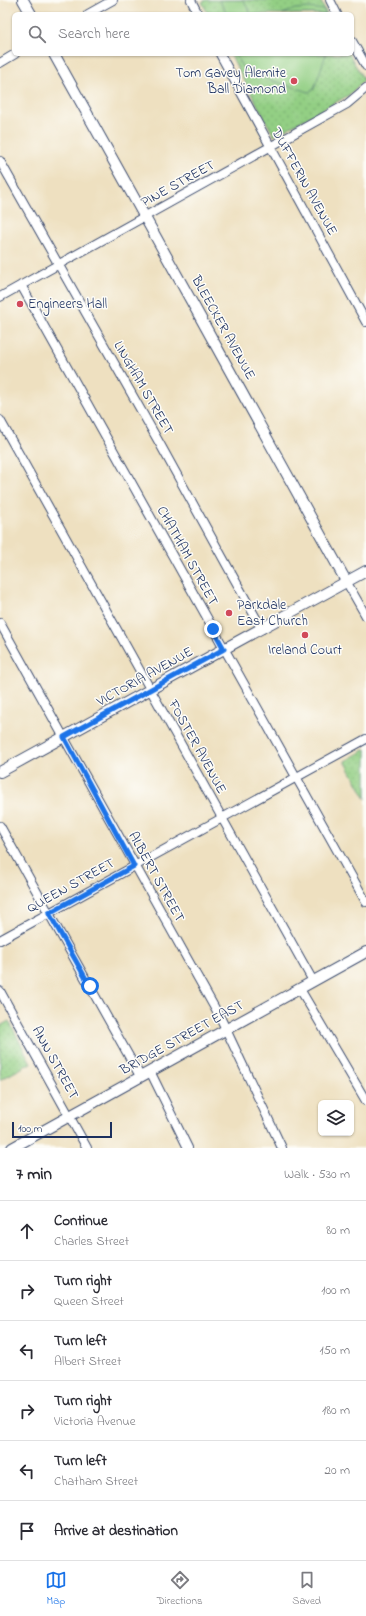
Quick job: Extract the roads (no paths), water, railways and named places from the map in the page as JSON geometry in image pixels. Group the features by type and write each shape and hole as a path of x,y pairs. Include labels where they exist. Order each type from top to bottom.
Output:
{"street":[{"path":"23,0 30,12"},
{"path":"92,12 113,0"},
{"path":"191,0 197,12"},
{"path":"330,0 336,12"},
{"path":"354,45 366,66"},
{"path":"0,63 12,56"},
{"name":"BLEECKER AVENUE","path":"55,56 366,616"},
{"name":"DUFFERIN AVENUE","path":"221,56 366,322"},
{"name":"PINE STREET","path":"0,297 347,104 366,88"},
{"name":"LINGHAM STREET","path":"0,161 156,437 262,629"},
{"name":"CHATHAM STREET","path":"21,285 366,902"},
{"name":"FOSTER AVENUE","path":"0,420 313,981"},
{"name":"VICTORIA AVENUE","path":"0,772 366,571"},
{"name":"ALBERT STREET","path":"0,623 226,1030 282,1148"},
{"name":"QUEEN STREET","path":"0,940 366,739"},
{"path":"0,826 140,1076"},
{"name":"BRIDGE STREET EAST","path":"12,1148 366,952"},
{"path":"300,989 366,1101"},
{"name":"ANN STREET","path":"0,991 87,1148"},
{"path":"150,1071 188,1148"}],"place":[{"name":"Tom Gavey Alemite Ball Diamond","path":"294,81"},
{"name":"Engineers Hall","path":"20,304"},
{"name":"Parkdale East Church","path":"229,613"},
{"name":"Ireland Court","path":"305,635"}]}
